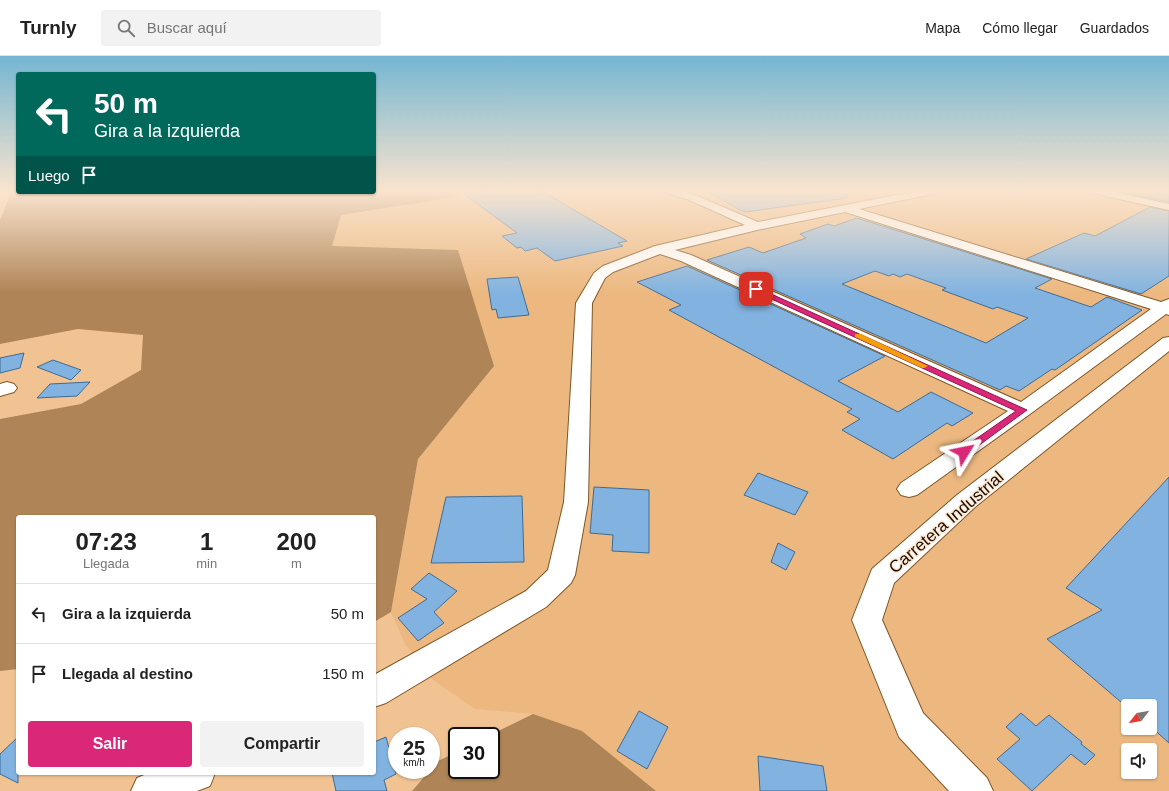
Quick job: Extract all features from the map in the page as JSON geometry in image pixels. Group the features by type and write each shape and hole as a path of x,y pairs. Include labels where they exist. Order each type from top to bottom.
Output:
{"street":[{"path":"753,224 757,226"},
{"path":"376,691 536,599 561,575 576,502 584,303 599,276 608,269 660,249 765,224"},
{"path":"898,224 1167,307"},
{"path":"660,249 686,258 1022,410"},
{"path":"909,489 1167,307"},
{"name":"Carretera Industrial","path":"974,791 911,726 867,620 882,577 966,501 1169,342"},
{"path":"150,791 192,775"}],"shaded area":[{"path":"0,224 338,224 332,246 458,250 494,366 418,459 391,612 376,621 376,515 16,515 16,669 0,671 0,419 81,404 141,370 143,335 78,329 0,344"},
{"path":"338,224 1169,224 1169,791 656,791 582,731 533,714 475,709 433,680 405,644 391,612 418,459 494,366 332,246"},
{"path":"533,714 582,731 656,791 412,791 422,779 440,779 440,760 448,756 448,779 500,779 500,730"}],"building":[{"path":"505,224 599,224 627,241 618,243 623,246 555,261 537,248 525,251 521,247 517,248 502,236 517,233"},
{"path":"829,224 834,226 839,224 877,224 1052,279 1035,288 1091,307 1107,297 1142,310 1055,370 1052,369 1019,391 1006,386 1000,390 707,260 749,247 763,253 806,238 800,234","holes":["875,271 889,276 893,274 900,277 907,274 946,288 942,290 993,309 997,307 1028,318 986,343 842,284"]},
{"path":"1117,224 1169,224 1169,276 1141,294 1026,259 1084,233 1095,236"},
{"path":"687,266 885,356 838,381 898,412 931,392 973,413 952,426 947,423 893,459 842,430 860,419 847,412 852,409 669,310 681,305 637,282"},
{"path":"518,277 529,315 498,318 496,309 492,310 487,279"},
{"path":"24,353 20,368 0,373 0,358"},
{"path":"53,360 81,370 71,380 37,367"},
{"path":"90,382 77,396 37,398 50,384"},
{"path":"758,473 808,492 795,515 744,495"},
{"path":"1169,477 1169,743 1157,732 1157,699 1121,699 1121,702 1047,639 1102,610 1066,588"},
{"path":"594,487 649,490 649,553 612,551 613,535 590,533"},
{"path":"522,496 524,562 431,563 446,497"},
{"path":"778,543 795,552 786,570 771,562"},
{"path":"429,573 457,591 434,612 444,623 418,641 398,618 427,599 411,589"},
{"path":"639,711 668,727 647,769 617,751"},
{"path":"1021,713 1036,726 1049,715 1082,742 1081,744 1095,755 1085,765 1071,754 1032,791 997,759 1020,739 1006,727"},
{"path":"386,737 388,744 388,778 384,780 387,791 336,791 332,775 376,775 376,741"},
{"path":"16,739 16,775 18,775 18,783 0,774 0,754"},
{"path":"758,756 823,766 827,791 760,791"}],"slow traffic":[{"path":"858,336 924,366"}],"route":[{"path":"756,289 1022,410 964,452"}]}
